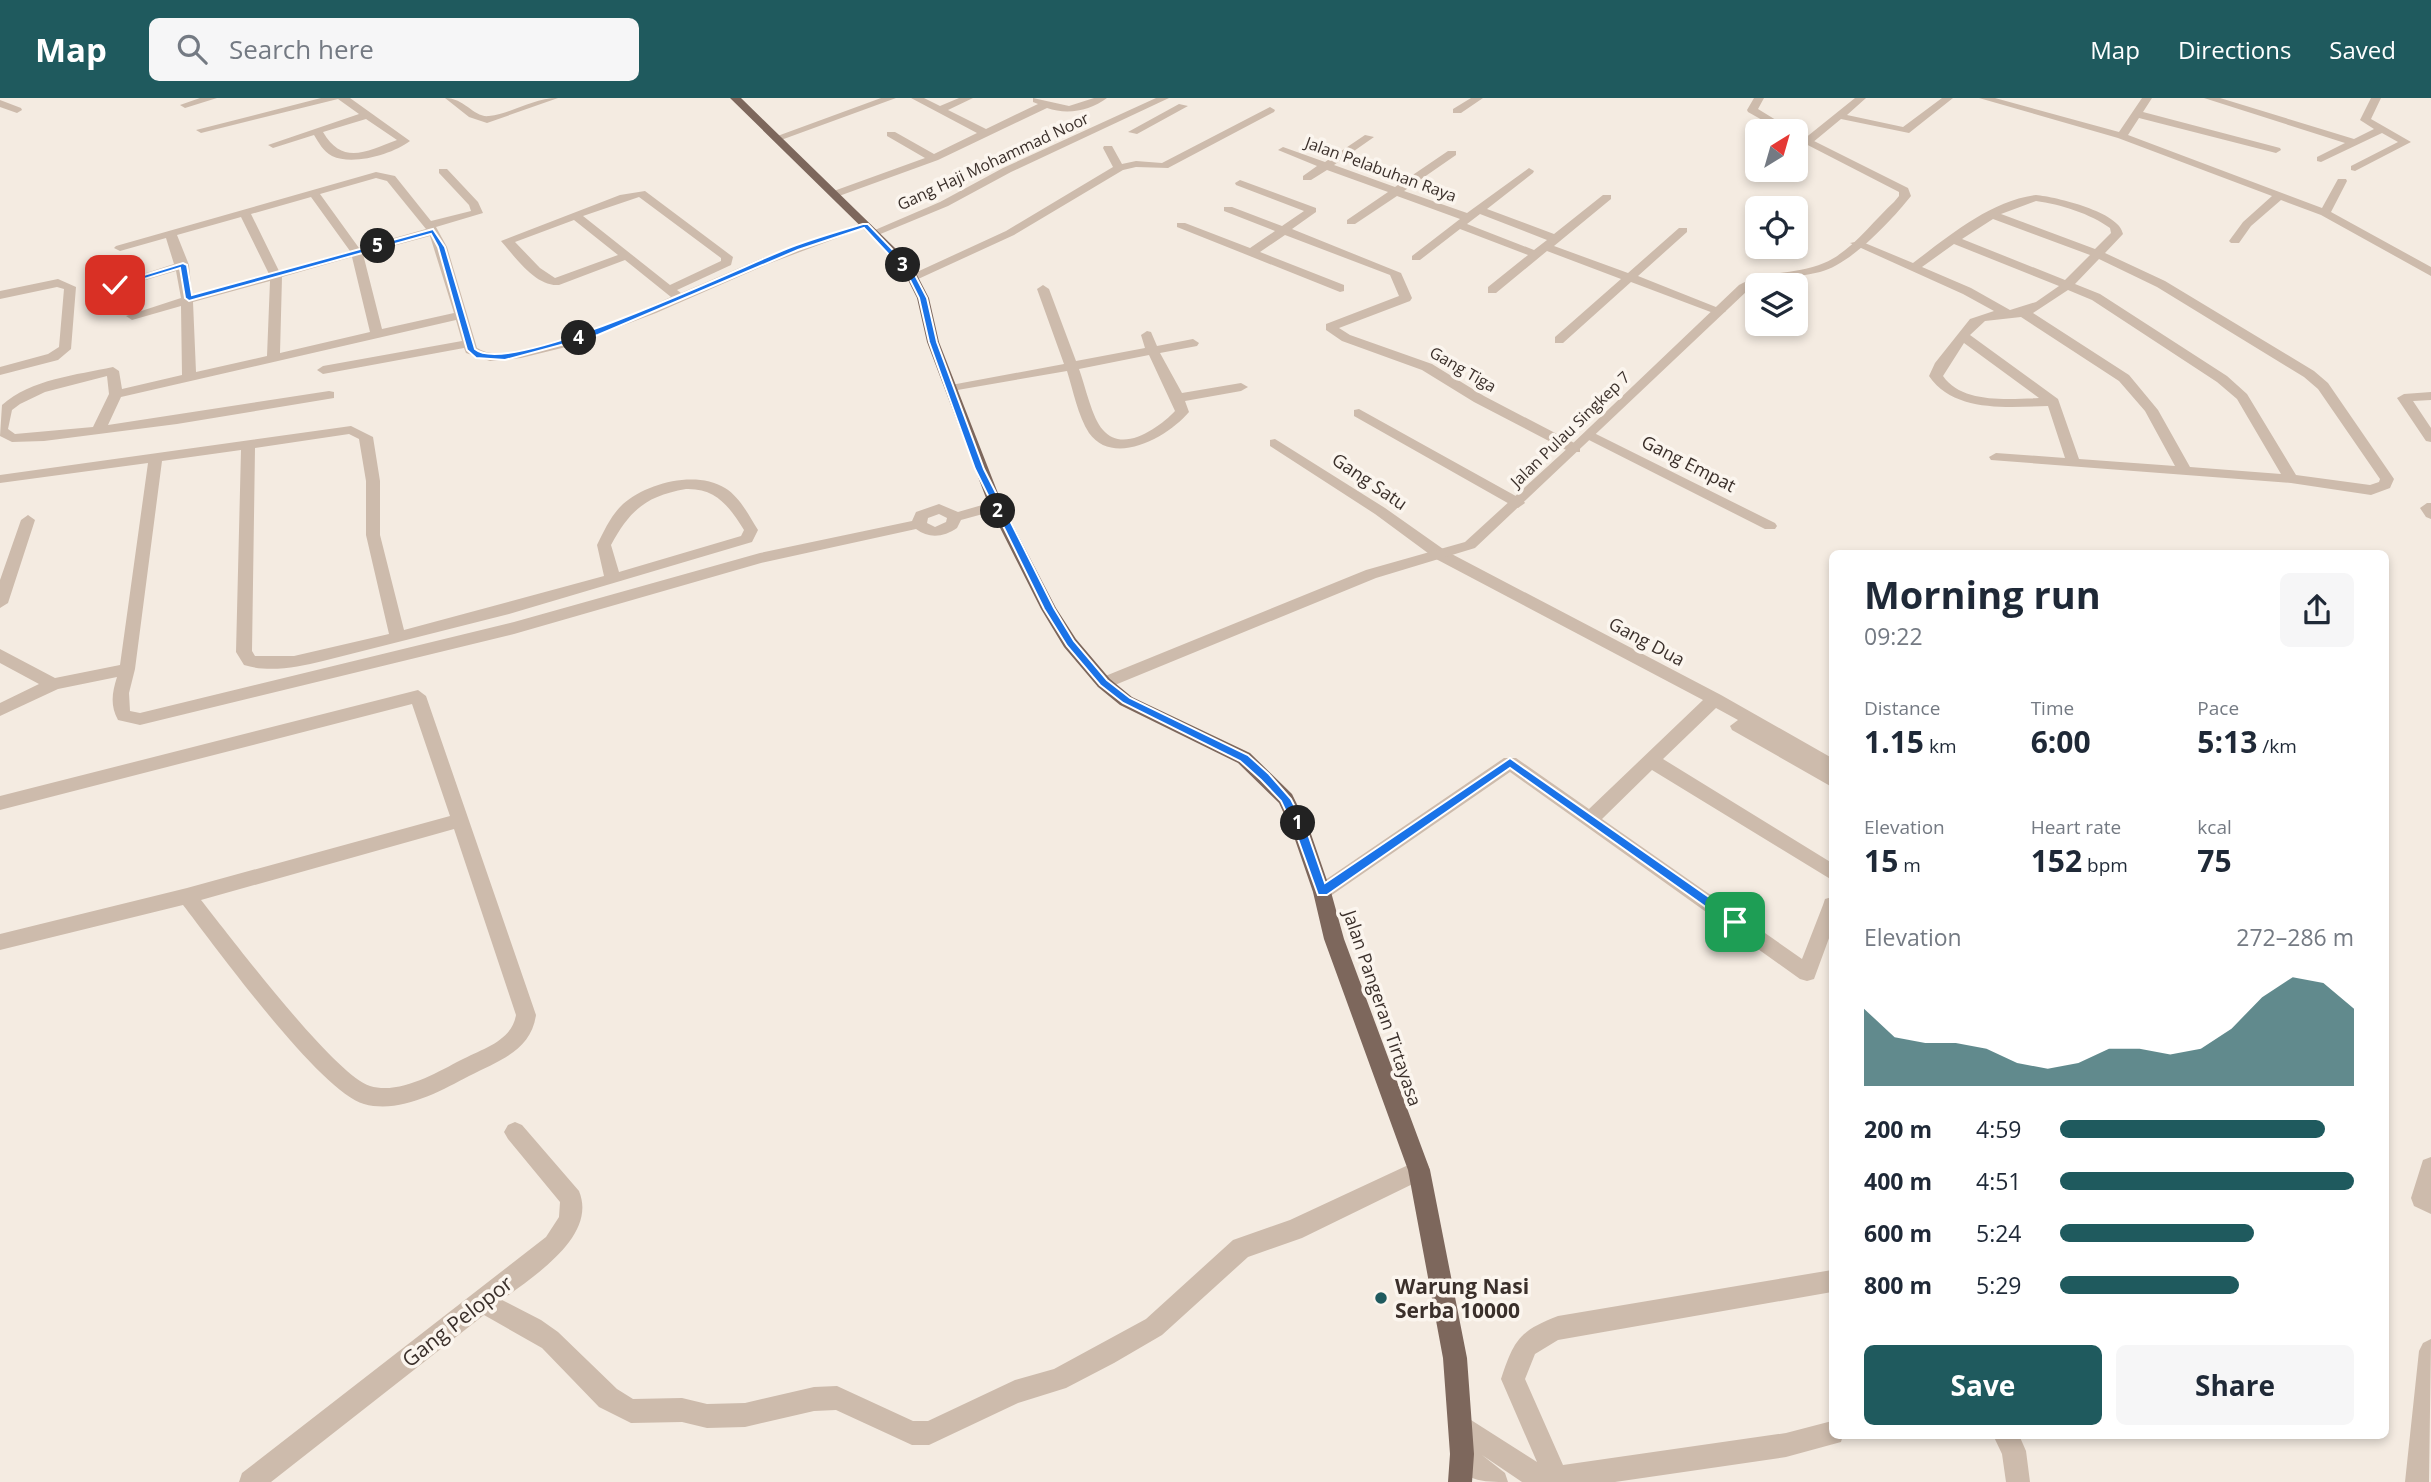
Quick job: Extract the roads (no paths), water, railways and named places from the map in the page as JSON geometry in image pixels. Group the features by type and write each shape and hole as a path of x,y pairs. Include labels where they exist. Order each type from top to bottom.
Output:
{"main road":[{"name":"Jalan Pangeran Tirtayasa","path":"735,98 892,251 912,277 923,298 933,342 996,506 1049,609 1070,643 1104,682 1126,701 1244,758 1286,799 1301,831 1322,892 1334,939 1419,1170 1453,1347 1462,1454 1460,1482"}],"street":[{"path":"185,105 212,98"},
{"path":"201,130 334,98"},
{"path":"317,131 329,150 341,157 356,157 405,141 343,98"},
{"path":"450,98 473,115 487,120 553,98"},
{"path":"777,138 891,98"},
{"path":"916,98 982,131"},
{"path":"940,110 968,98"},
{"path":"832,192 930,156 1040,101 1060,111 1068,111 1102,98"},
{"name":"Gang Haji Mohammad Noor","path":"469,343 475,354 488,358 535,352 595,333 796,248 870,229 944,204 1007,170 1164,98"},
{"path":"1457,111 1478,98"},
{"path":"1759,98 1752,110 1767,119"},
{"path":"1808,141 1861,98"},
{"path":"1839,116 1905,131 1948,98"},
{"path":"1984,98 2122,136 2280,195 2325,213 2431,272"},
{"path":"2122,136 2147,98"},
{"path":"2209,98 2353,142"},
{"path":"2356,168 2405,143 2404,139 2364,119 2376,98"},
{"path":"0,103 18,110"},
{"path":"1133,132 1183,106"},
{"path":"912,277 1010,233 1119,168 1136,164 1164,166 1270,110"},
{"path":"1132,114 1152,122"},
{"path":"2137,114 2276,150"},
{"path":"273,145 367,115"},
{"path":"2321,159 2382,129"},
{"path":"891,134 930,156"},
{"path":"1307,177 1369,136"},
{"name":"Jalan Pulau Singkep 7","path":"1104,682 1371,574 1470,545 1752,282 1761,277 1805,272 1830,265 1842,258 1905,197 1904,190 1808,141"},
{"path":"1108,148 1119,168"},
{"name":"Jalan Pelabuhan Raya","path":"1283,150 1720,311"},
{"path":"1351,222 1452,153"},
{"path":"132,316 357,253 477,213 474,204 443,171"},
{"path":"1416,258 1529,171"},
{"path":"120,248 376,175 391,178 431,228 441,247 469,343 323,370"},
{"path":"2325,213 2342,181"},
{"path":"1240,183 1312,210 1251,253"},
{"path":"313,192 357,253 377,333"},
{"path":"625,256 555,282 550,281 507,241 634,193 641,193 727,257 727,262 721,266 668,289"},
{"path":"2235,241 2247,224 2280,195"},
{"path":"1492,290 1607,197"},
{"path":"1915,267 1952,239 2023,199 2033,197 2048,199 2108,221 2116,227 2117,234 2068,285 2024,313 1981,317 1940,366 1936,376 1939,386 1958,395 1992,401 2053,402"},
{"path":"1228,209 1283,230"},
{"path":"244,211 276,276 273,358"},
{"path":"1993,215 2096,253 2180,293 2309,374 2323,386 2387,479 2385,485 2371,490 2291,479 1996,457"},
{"path":"576,216 680,298"},
{"name":"Jalan Pelabuhan Raya","path":"1469,218 1547,247"},
{"path":"1181,225 1340,288"},
{"name":"Gang Tiga","path":"1283,230 1395,273 1406,298 1330,327 1346,338 1427,368 1479,399 1575,449"},
{"path":"1559,340 1683,230"},
{"path":"170,232 183,265 189,298 189,378"},
{"path":"1952,239 2096,297 2146,327 2234,388 2291,479"},
{"path":"1856,243 1982,298 2006,313"},
{"path":"115,285 183,265"},
{"path":"0,295 58,283 70,287 65,349 53,357 0,371"},
{"path":"1043,289 1069,366 1095,431 1101,438 1113,442 1154,436 1171,425 1182,412 1178,398 1152,352 1147,335"},
{"path":"2024,313 2124,378 2136,389 2154,411 2185,471"},
{"path":"116,394 462,315"},
{"path":"1964,337 2053,402 2074,464"},
{"path":"951,389 1193,343"},
{"path":"99,429 116,394 113,371 19,398 7,408 1,430 12,438 23,438 177,420 330,395"},
{"path":"1178,398 1241,387"},
{"path":"2429,432 2404,398 2431,396"},
{"path":"1359,413 1518,503"},
{"path":"0,479 351,430 366,437 373,481 373,535 398,637"},
{"name":"Gang Empat","path":"1590,435 1770,526"},
{"name":"Gang Satu","path":"1275,443 1380,510 1441,555"},
{"path":"248,444 244,652 250,662 266,665 286,663 398,637 613,580 747,539 751,530 719,489 705,484 686,484 659,490 630,506 620,517 604,545 613,580"},
{"path":"156,457 120,710 124,716 140,719 514,628 760,558 919,524 921,516 933,510 946,510 955,517 996,506"},
{"path":"2431,508 2427,508 2431,514"},
{"path":"0,603 6,564 28,520"},
{"name":"Gang Dua","path":"1441,555 1710,703 1829,764"},
{"path":"0,655 30,674 54,684"},
{"path":"0,710 54,684 127,669"},
{"path":"0,803 418,696 526,1015 526,1027 518,1039 465,1068 397,1097 364,1095 348,1084 281,1012 187,896"},
{"path":"1590,819 1710,703 1829,778"},
{"path":"1652,761 1829,870"},
{"path":"1322,892 1510,763 1807,973 1829,913"},
{"path":"0,942 187,896 459,821"},
{"name":"Gang Pelopor","path":"251,1482 554,1245 570,1220 571,1199 515,1132"},
{"path":"2431,1167 2422,1198 2431,1203"},
{"path":"485,1299 496,1311 533,1328 550,1340 608,1398 631,1411 682,1410 707,1416 745,1415 814,1399 837,1398 912,1433 929,1433 1015,1392 1058,1380 1106,1355 1154,1326 1241,1248 1294,1230 1419,1170"},
{"path":"1549,1481 1513,1379 1522,1353 1534,1336 1558,1328 1829,1283"},
{"path":"2417,1482 2431,1351"},
{"path":"1460,1424 1549,1481 1786,1446 1829,1434"},
{"path":"2008,1439 2014,1451 2018,1482"},
{"path":"1462,1454 1496,1482"}],"place":[{"name":"Warung Nasi Serba 10000","path":"1381,1298"}]}
